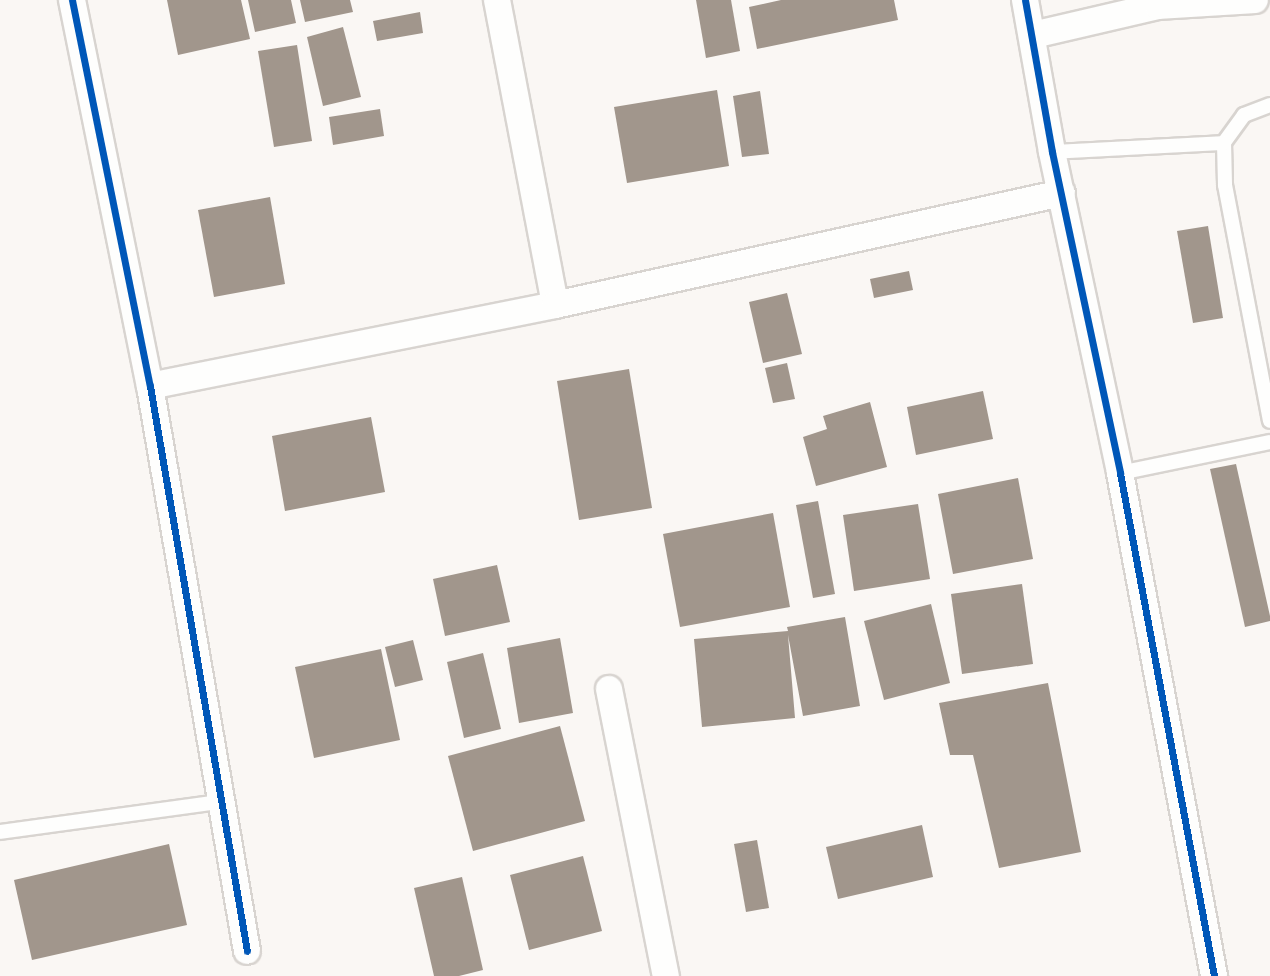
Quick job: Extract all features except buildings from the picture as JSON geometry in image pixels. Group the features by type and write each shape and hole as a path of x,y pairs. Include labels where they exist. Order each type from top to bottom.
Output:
{"street":[{"path":"72,0 150,386 247,951"},
{"path":"497,0 555,304"},
{"path":"1025,0 1052,152 1120,473 1214,976"},
{"path":"1033,35 1158,6 1255,0"},
{"path":"150,386 555,304 1062,193"},
{"path":"609,689 666,976"}],"lane":[{"path":"1270,105 1244,116 1224,143 1225,185 1270,421"},
{"path":"1052,152 1224,143"},
{"path":"1120,473 1270,442"},
{"path":"0,832 220,802"}],"cycle path":[{"path":"72,0 150,386 247,951"},
{"path":"1025,0 1052,152 1120,473 1214,976"}]}
